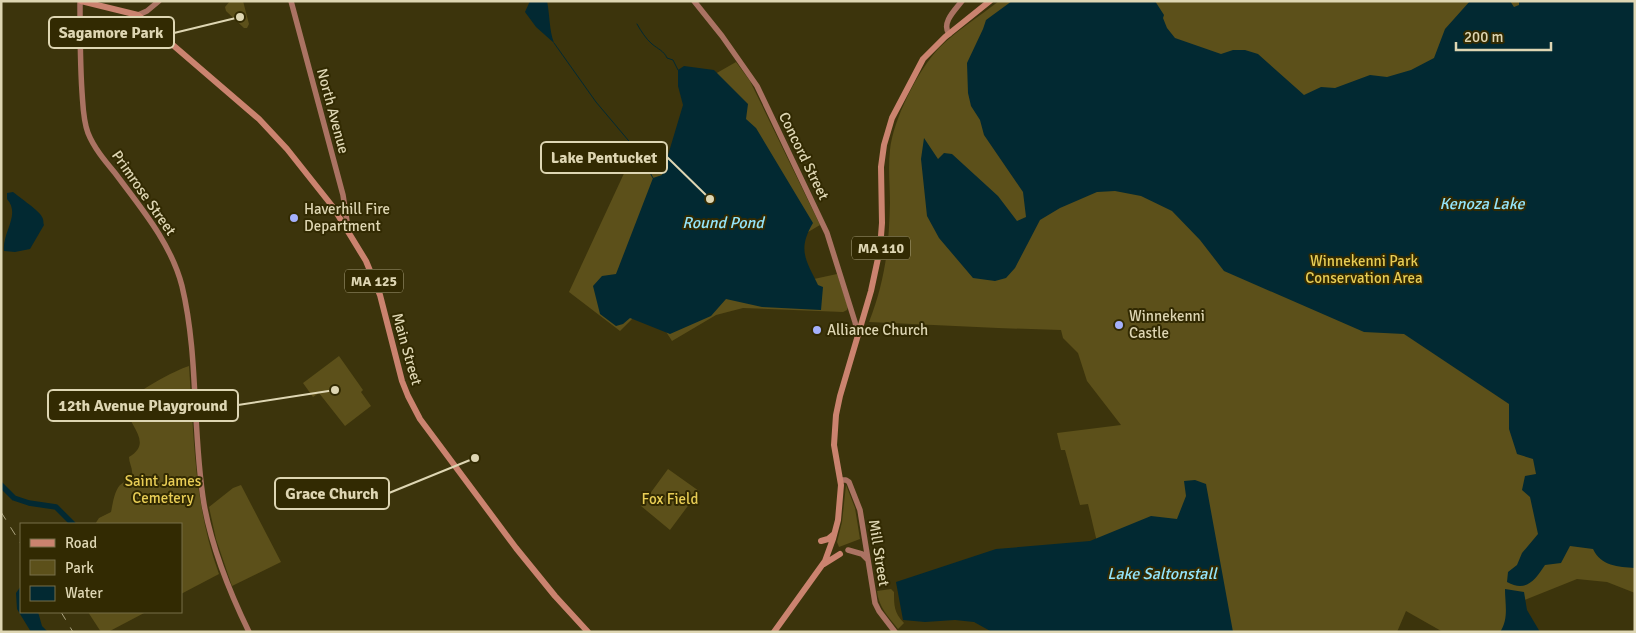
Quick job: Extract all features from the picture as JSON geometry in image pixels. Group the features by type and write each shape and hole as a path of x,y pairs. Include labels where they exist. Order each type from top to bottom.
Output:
{"main road":[{"name":"Main Street","path":"81,1 138,15 269,129 287,149 348,228 366,261 380,295 402,381 420,419 516,548 555,596 588,632"},
{"name":"Primrose Street","path":"81,1 80,70 87,132 94,145 142,209 164,244 182,285 188,320 204,506 222,571 250,632"},
{"path":"138,15 147,11 159,1"},
{"name":"North Avenue","path":"291,1 342,195 348,228"},
{"name":"Concord Street","path":"694,1 748,73 760,94 827,232 858,337"},
{"path":"951,32 946,29 947,22 962,1"},
{"name":"MA 110","path":"774,632 823,564 835,533 839,512 841,480 834,445 834,432 840,396 871,291 880,249 882,223 881,167 884,145 892,118 923,59 951,32 990,1"},
{"name":"Mill Street","path":"841,480 847,481 860,510 876,607 895,632"},
{"path":"821,542 835,533"},
{"path":"848,550 862,554 868,561"},
{"path":"823,564 840,554"}],"green space":[{"path":"230,1 243,1 249,24 247,28 244,28 226,11 225,7"},
{"name":"Winnekenni Park Conservation Area","path":"999,1 1635,1 1635,593 1607,582 1577,579 1522,601 1533,632 1443,632 1406,611 1397,632 1227,632 1189,498 1178,522 1097,542 1088,504 1080,505 1065,450 1061,450 1057,433 1121,425 1087,381 1078,353 1063,338 1061,330 869,322 879,292 885,264 890,203 890,150 901,110 915,82 939,48"},
{"name":"Round Pond","path":"736,62 750,81 820,225 803,235 802,256 814,279 837,274 848,307 847,310 843,312 743,308 716,315 672,341 665,330 635,316 620,331 569,292 633,154 672,172 715,74"},
{"path":"339,356 363,390 361,392 371,406 345,426 319,393 313,397 303,383"},
{"name":"Saint James Cemetery","path":"189,366 196,471 204,523 219,574 182,593 182,523 96,523 99,518 111,512 118,488 132,476 129,457 137,451 140,444 129,416 127,402 156,382"},
{"name":"Fox Field","path":"668,469 699,491 670,530 641,506"},
{"path":"241,485 281,562 232,586 216,539 209,507 233,488"},
{"path":"846,485 855,508 860,539 839,547 837,542 842,522"},
{"path":"891,589 894,592 896,612 904,623 898,629 887,616 878,597 877,591"},
{"path":"89,613 144,613 108,632 101,632"}],"water":[{"path":"530,1 547,1 554,43 536,27 525,12"},
{"name":"Kenoza Lake","path":"1012,1 1155,1 1164,15 1163,18 1167,28 1175,38 1221,54 1233,50 1245,50 1258,54 1304,95 1321,87 1335,88 1370,75 1387,77 1411,70 1434,58 1445,29 1470,1 1510,1 1514,7 1519,5 1519,1 1635,1 1635,568 1616,566 1605,562 1596,555 1593,549 1570,546 1561,563 1545,565 1538,576 1529,583 1520,586 1507,582 1508,572 1517,565 1522,553 1538,534 1530,497 1522,490 1525,476 1536,474 1533,459 1517,454 1509,429 1509,404 1404,334 1364,332 1224,271 1200,240 1172,211 1141,196 1115,191 1097,192 1060,208 1040,220 1015,268 1006,278 995,281 973,278 939,238 927,216 921,159 924,138 938,159 944,153 952,154 998,196 1017,221 1026,217 1023,192 984,135 980,120 971,106 968,93 967,63 986,20"},
{"name":"Round Pond","path":"684,66 714,70 748,104 746,119 756,128 813,223 808,232 804,248 810,269 818,285 823,287 821,310 762,307 726,299 711,316 670,334 630,318 623,324 616,326 600,314 593,286 602,276 616,274 653,178 662,175 683,105 678,86 678,70"},
{"path":"13,192 41,215 44,225 30,249 15,252 4,251 4,244 12,217 7,193"},
{"name":"Lake Saltonstall","path":"1195,480 1206,484 1233,632 992,632 974,622 903,620 896,582 996,549 1090,541 1151,516 1177,519 1186,496 1184,481"},
{"path":"20,587 20,613 38,613 42,626 48,632 31,632 17,609 16,593"},
{"path":"1505,589 1524,592 1527,610 1540,632 1500,632 1506,617"}],"waterway":[{"path":"637,24 650,42 663,52 667,58 673,60 678,70"},
{"path":"554,43 596,102 639,153 653,178"},
{"path":"1,485 14,498 29,503 56,507 72,523"}],"railway":[{"path":"1,512 20,542"},
{"path":"62,613 73,632"}],"place":[{"name":"Sagamore Park","path":"240,17"},
{"name":"Lake Pentucket","path":"710,199"},
{"name":"Haverhill Fire Department","path":"294,218"},
{"name":"Winnekenni Castle","path":"1119,325"},
{"name":"Alliance Church","path":"817,330"},
{"name":"12th Avenue Playground","path":"335,390"},
{"name":"Grace Church","path":"475,458"}]}
